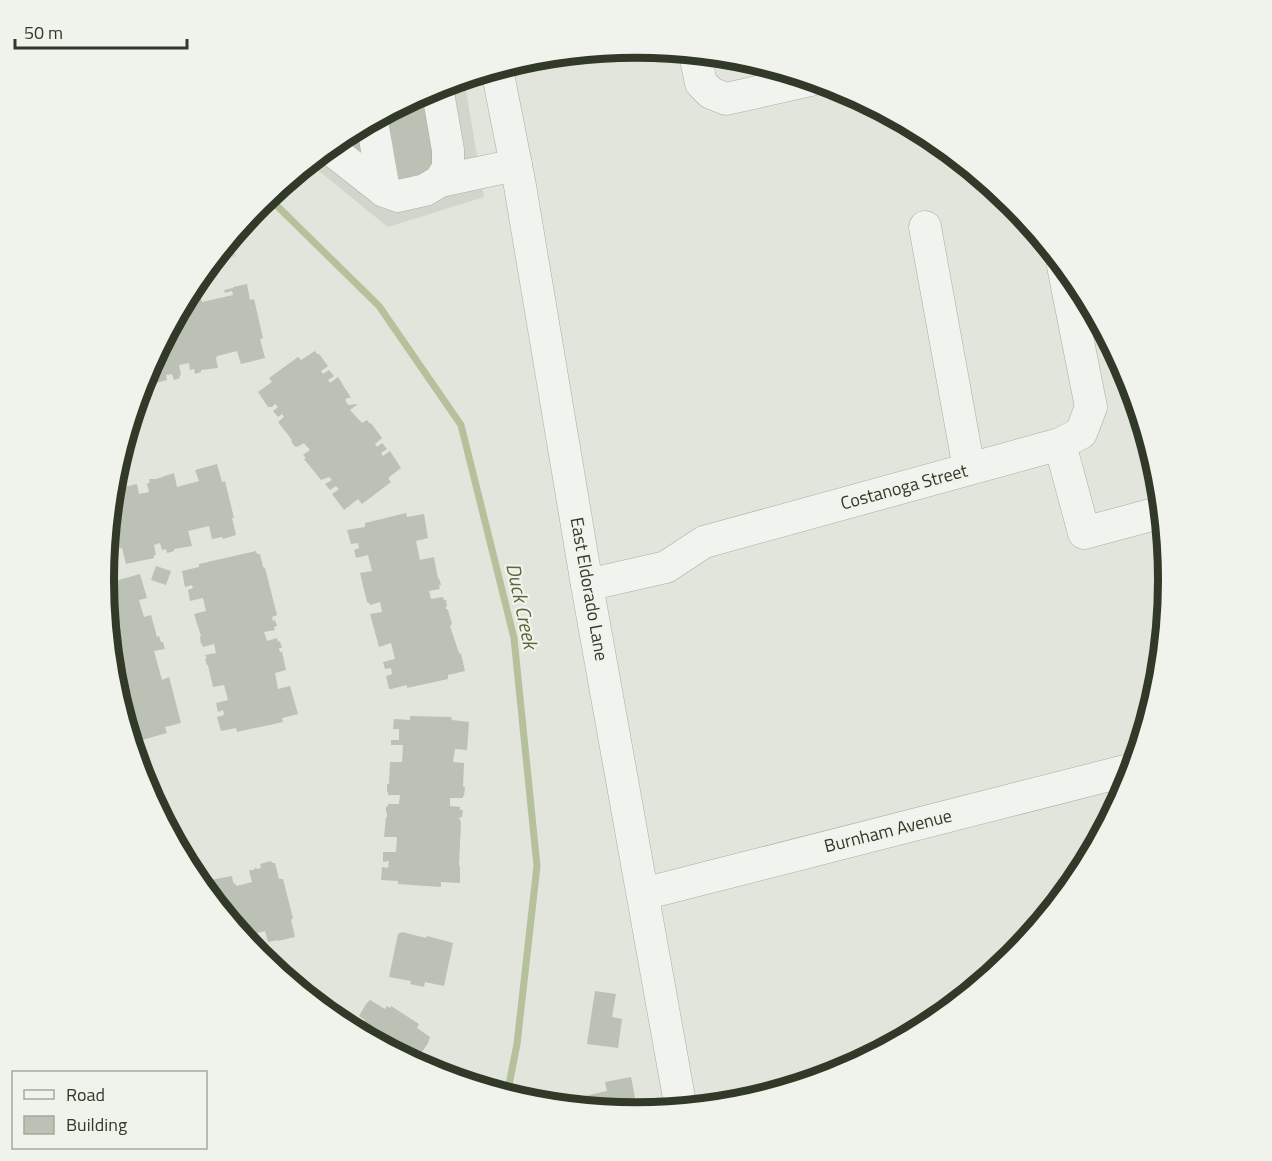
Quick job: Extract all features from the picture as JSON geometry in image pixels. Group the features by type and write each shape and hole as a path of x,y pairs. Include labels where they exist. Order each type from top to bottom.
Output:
{"street":[{"path":"697,62 701,83 711,93 726,99 796,83"},
{"name":"East Eldorado Lane","path":"499,77 516,165 680,1100"},
{"path":"439,97 448,150 448,168 440,181"},
{"path":"373,129 384,191"},
{"path":"336,153 384,191 398,196 425,190 440,181 516,165"},
{"path":"925,227 969,469"},
{"path":"1067,286 1091,407 1081,433 1060,444 1084,533 1154,514"},
{"name":"Costanoga Street","path":"588,585 666,567 704,542 1060,444"},
{"name":"Burnham Avenue","path":"643,894 1121,772"}],"shaded area":[{"path":"465,87 484,197 388,227 315,168 375,128 405,112"},
{"path":"232,251 237,256 225,259"}],"building":[{"path":"427,102 439,164 401,188 388,121"},
{"path":"359,138 364,165 347,146"},
{"path":"247,284 250,300 254,299 265,358 241,364 237,351 217,356 218,368 201,370 195,374 194,369 190,370 189,363 179,365 180,378 174,380 172,374 166,375 167,380 153,384 184,319 199,295 202,302 233,295 232,291 225,293 224,290"},
{"path":"315,351 328,366 321,371 323,374 329,370 334,376 328,380 330,383 338,377 351,398 345,400 348,405 358,404 350,410 362,423 367,420 371,423 382,438 375,444 377,447 382,443 387,449 381,453 383,456 390,451 401,468 388,478 391,482 362,504 358,499 344,510 332,494 339,489 336,486 330,490 325,484 332,480 329,477 321,480 304,459 306,458 303,455 310,450 304,443 295,447 278,422 284,417 282,414 278,417 273,411 278,407 275,404 268,407 258,392 272,382 269,378 298,357 301,360"},
{"path":"217,464 222,482 225,481 236,535 223,539 222,537 212,539 209,526 188,531 192,546 174,549 167,553 166,549 162,550 160,543 154,545 156,555 154,558 126,564 122,548 115,549 122,487 137,484 139,494 149,492 147,484 150,482 149,479 174,473 177,487 199,481 195,470"},
{"path":"406,513 407,517 424,514 428,538 416,541 420,560 434,557 441,585 439,585 440,589 429,591 431,599 443,597 446,600 445,608 448,610 452,624 450,626 465,671 448,675 448,679 407,688 407,685 389,689 386,676 392,674 391,668 385,669 383,662 395,659 391,643 379,647 370,614 382,612 380,602 370,605 367,602 360,573 372,571 368,555 356,558 354,550 359,548 358,543 351,544 347,530 365,527 365,523"},
{"path":"256,551 260,554 265,568 277,615 272,617 277,626 274,627 275,630 264,632 267,641 277,638 278,642 280,641 282,648 279,648 286,670 275,673 278,689 290,686 298,714 282,718 283,722 237,732 236,728 221,731 217,717 224,715 223,710 218,712 216,703 228,700 224,685 213,687 205,659 207,658 205,655 216,653 214,644 203,647 201,644 201,636 194,614 206,611 203,598 190,601 188,590 193,588 192,585 185,587 182,571 199,567 199,564"},
{"path":"156,566 171,571 166,585 151,580"},
{"path":"140,574 147,598 139,600 144,617 151,615 157,637 159,636 163,642 165,649 154,651 162,680 169,677 181,723 165,727 167,733 140,741 132,716 118,649 114,581"},
{"path":"410,716 451,717 452,720 469,722 467,750 455,749 453,762 464,763 464,796 463,798 450,798 450,806 460,807 460,810 463,810 462,817 459,818 461,822 460,883 441,882 441,887 398,884 398,881 381,880 382,867 388,868 389,861 383,862 383,852 396,852 397,837 384,837 386,807 388,804 399,804 400,795 388,795 387,792 390,762 402,762 403,745 391,745 391,740 399,740 399,729 393,729 394,719 410,720"},
{"path":"271,861 275,863 279,879 283,879 293,918 291,920 295,937 268,942 265,931 253,934 209,880 232,876 237,886 252,882 249,870 259,869 260,864"},
{"path":"402,932 453,943 444,986 425,982 424,987 410,984 411,981 389,977 398,934"},
{"path":"595,991 616,994 612,1017 622,1019 618,1048 587,1044"},
{"path":"370,1000 385,1009 391,1006 419,1024 417,1028 430,1037 420,1055 362,1025 365,1020 359,1016"},
{"path":"631,1077 636,1102 576,1099 607,1091 605,1082"}],"waterway":[{"name":"Duck Creek","path":"275,204 379,306 461,425 514,638 537,866 517,1044 509,1087"}]}
